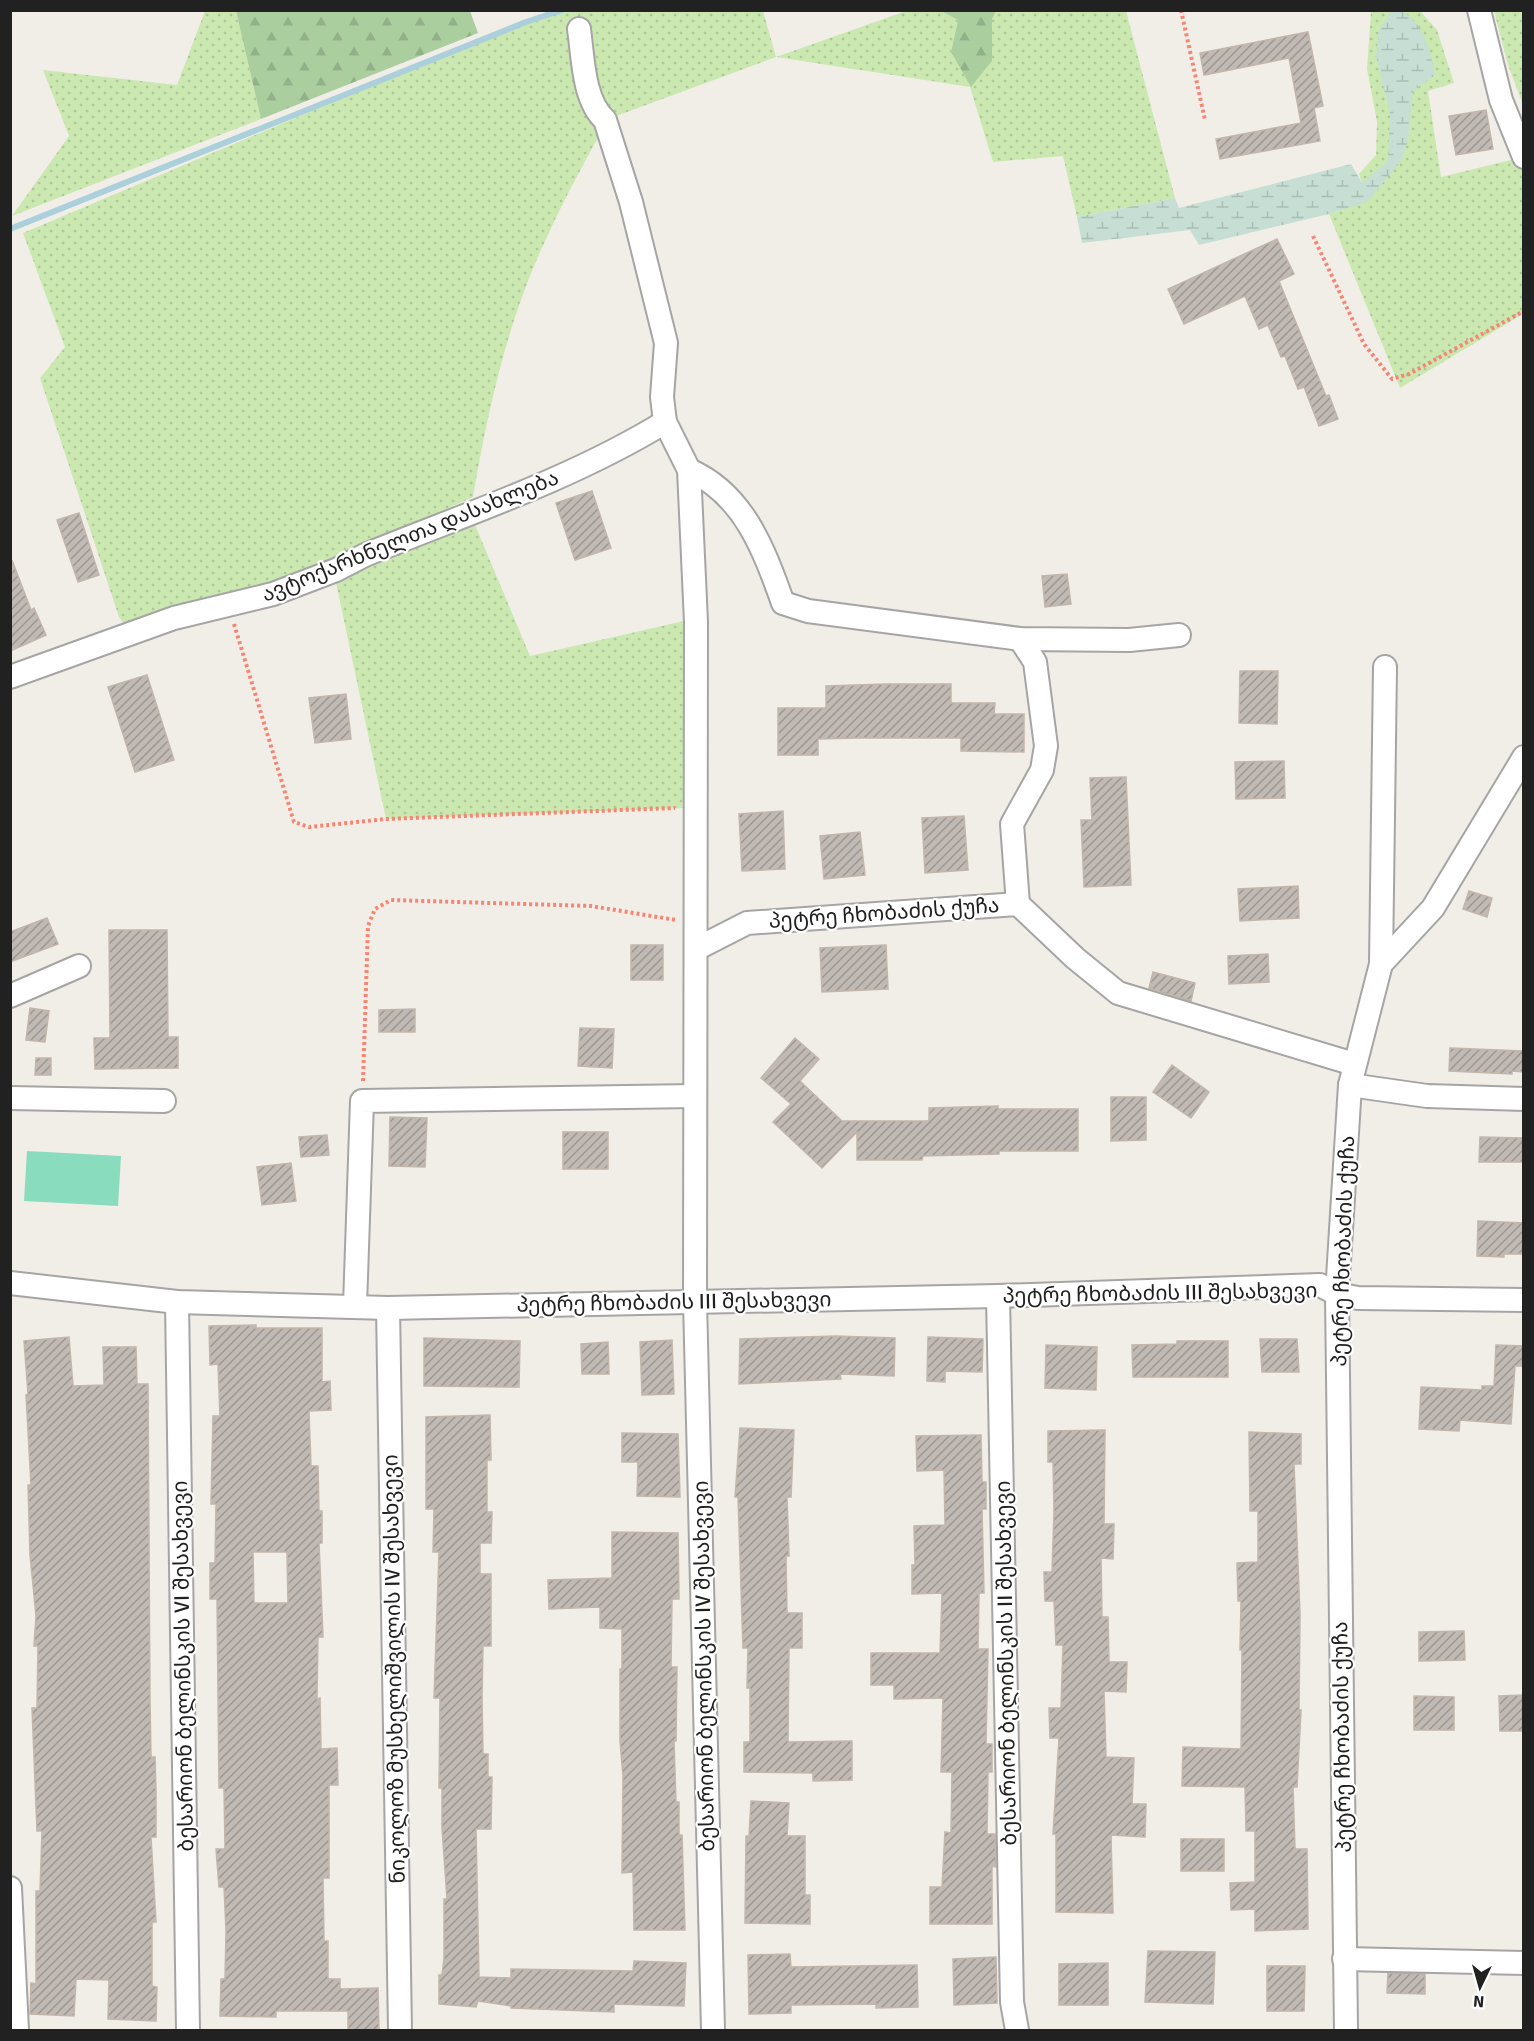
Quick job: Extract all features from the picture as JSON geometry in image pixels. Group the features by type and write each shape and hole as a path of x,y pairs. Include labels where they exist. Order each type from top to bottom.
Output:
{"street":[{"path":"1479,10 1501,100 1524,157"},
{"path":"579,29 584,72 596,111 605,120 631,202 666,343 662,397 665,422 689,470 696,622 694,923 698,948 695,1301"},
{"name":"ავტოქარხნელთა დასახლება","path":"10,678 174,618 273,594 336,570 375,551 565,475 635,440 665,422"},
{"path":"689,470 710,479 731,498 763,547 783,603 808,611 1020,639 1129,640 1179,635"},
{"path":"1018,904 1012,824 1042,770 1046,746 1035,663 1020,639"},
{"path":"1385,667 1381,964 1352,1075 1426,1096 1524,1099"},
{"path":"1381,964 1433,908 1524,757"},
{"name":"პეტრე ჩხობაძის ქუჩა","path":"698,948 747,923 1018,904 1075,958 1118,993 1352,1075 1337,1294 1346,2031"},
{"path":"10,996 79,966"},
{"path":"355,1306 362,1101 695,1096"},
{"path":"10,1098 164,1101"},
{"name":"პეტრე ჩხობაძის III შესახვევი","path":"10,1283 177,1302 388,1308 998,1296 1320,1285 1337,1294 1358,1298 1524,1300"},
{"name":"ბესარიონ ბელინსკის II შესახვევი","path":"998,1296 1012,2002 1017,2031"},
{"name":"ბესარიონ ბელინსკის IV შესახვევი","path":"695,1301 713,2031"},
{"name":"ბესარიონ ბელინსკის VI შესახვევი","path":"177,1302 188,2031"},
{"name":"ნიკოლოზ მუსხელიშვილის IV შესახვევი","path":"388,1308 400,2031"},
{"path":"10,1887 17,2031"},
{"path":"1344,1959 1524,1963"}],"path":[{"path":"1181,10 1205,120"},
{"path":"1313,236 1364,344 1392,379 1409,374 1524,311"},
{"path":"228,605 294,822 309,827 386,819 694,808"},
{"path":"362,1101 368,926 375,909 391,900 591,906 694,923"}],"green space":[{"path":"551,10 763,11 776,57 608,119 554,222 521,299 493,397 473,497 352,552 330,565 131,634 119,617 40,378 65,347 23,233"},
{"path":"1392,10 1410,17 1423,34 1435,75 1413,91 1408,141 1401,161 1367,202 1329,214 1199,245 1190,230 1082,243 1077,217 1175,198 1179,208 1351,164 1362,183 1388,161 1390,113 1376,57 1379,31"},
{"path":"205,11 236,11 261,119 12,216 69,136 43,70 177,85"},
{"path":"236,11 470,11 478,33 261,119"},
{"path":"906,11 941,11 958,20 951,52 992,61 992,19 996,11 1126,11 1175,198 1077,217 1063,156 993,162 970,87 776,57"},
{"path":"941,11 996,11 992,19 992,61 971,87 951,52 958,20"},
{"path":"1371,11 1420,11 1437,30 1454,83 1428,91 1441,177 1523,157 1523,314 1400,388 1329,214 1367,201 1359,174 1376,155 1377,122 1367,69"},
{"path":"1494,11 1523,11 1523,105 1508,65"},
{"path":"473,520 530,656 684,621 686,808 386,819 335,578"},
{"path":"27,1151 121,1156 118,1206 24,1201"}],"building":[{"path":"1308,32 1323,106 1314,108 1320,141 1220,159 1216,139 1301,123 1289,58 1204,75 1200,53"},
{"path":"1486,110 1493,149 1456,155 1449,116"},
{"path":"1277,239 1294,274 1279,281 1326,396 1329,395 1338,419 1319,426 1304,387 1298,389 1285,356 1281,357 1268,325 1259,329 1245,296 1184,324 1168,289"},
{"path":"592,491 611,548 575,560 556,503"},
{"path":"79,513 99,575 78,582 57,520"},
{"path":"12,560 31,610 34,608 46,635 10,651"},
{"path":"1067,574 1071,604 1045,607 1042,576"},
{"path":"1240,671 1278,671 1277,724 1239,723"},
{"path":"147,675 174,760 135,772 108,687"},
{"path":"951,684 951,703 995,703 994,714 1024,714 1024,752 961,751 961,738 858,738 818,739 818,755 778,755 778,708 826,708 826,686"},
{"path":"346,694 351,739 315,743 309,698"},
{"path":"1284,761 1285,798 1236,799 1235,762"},
{"path":"1126,777 1131,885 1084,887 1081,820 1092,820 1090,778"},
{"path":"783,811 785,869 742,871 739,814"},
{"path":"964,816 968,870 925,873 922,818"},
{"path":"860,832 865,875 824,879 820,836"},
{"path":"1298,886 1299,918 1240,921 1238,889"},
{"path":"1469,891 1492,898 1487,917 1463,909"},
{"path":"47,918 58,944 10,962 10,932"},
{"path":"109,930 167,930 168,1037 178,1037 178,1068 95,1069 94,1038 110,1038"},
{"path":"631,945 663,945 663,980 631,980"},
{"path":"886,945 888,989 822,992 820,948"},
{"path":"1268,954 1269,982 1229,984 1228,956"},
{"path":"1153,972 1195,983 1191,1001 1149,988"},
{"path":"30,1008 49,1011 45,1042 26,1040"},
{"path":"415,1009 415,1032 379,1032 379,1010"},
{"path":"580,1028 614,1029 612,1068 578,1066"},
{"path":"795,1038 819,1059 800,1081 842,1121 929,1121 929,1108 998,1106 998,1109 1078,1109 1078,1151 999,1151 999,1154 923,1156 922,1160 857,1160 857,1132 822,1168 773,1122 791,1104 761,1078"},
{"path":"1450,1048 1524,1051 1524,1072 1512,1071 1512,1074 1449,1071"},
{"path":"36,1058 51,1058 51,1075 35,1075"},
{"path":"1172,1065 1209,1092 1191,1118 1153,1092"},
{"path":"1111,1097 1146,1097 1146,1140 1111,1141"},
{"path":"390,1117 427,1118 425,1167 389,1166"},
{"path":"563,1132 608,1132 608,1169 563,1169"},
{"path":"327,1135 329,1155 301,1157 299,1137"},
{"path":"1480,1137 1524,1138 1524,1162 1479,1162"},
{"path":"291,1163 296,1201 262,1205 257,1167"},
{"path":"1478,1221 1524,1223 1524,1254 1504,1254 1504,1257 1477,1256"},
{"path":"256,1325 256,1328 322,1328 322,1382 330,1381 331,1410 309,1411 311,1466 318,1466 319,1511 322,1511 322,1543 319,1543 323,1637 318,1637 317,1699 320,1698 321,1749 337,1748 338,1785 329,1785 329,1878 323,1878 324,1941 328,1941 328,1979 340,1979 340,1989 378,1988 379,2031 348,2031 348,2011 276,2011 276,2017 220,2016 221,1979 225,1979 226,1931 224,1887 219,1887 216,1849 225,1849 224,1788 219,1788 217,1599 210,1599 210,1563 215,1563 216,1504 211,1504 213,1416 220,1416 218,1364 210,1365 209,1326","holes":["253,1552 287,1552 288,1603 254,1603"]},
{"path":"836,1336 895,1338 894,1376 840,1374 841,1379 739,1384 740,1339"},
{"path":"69,1337 73,1386 104,1385 103,1347 136,1347 137,1384 148,1384 151,1757 155,1757 156,1792 156,1837 151,1837 156,1922 152,1922 152,1986 157,1987 156,2021 108,2019 109,1980 76,1979 74,2016 30,2014 31,1983 36,1984 36,1891 40,1891 42,1831 37,1831 32,1708 37,1708 38,1646 34,1646 36,1616 30,1555 28,1485 31,1485 24,1341"},
{"path":"928,1337 983,1339 982,1372 945,1371 945,1382 927,1381"},
{"path":"424,1338 520,1341 519,1387 424,1386"},
{"path":"1260,1339 1297,1339 1299,1372 1262,1372"},
{"path":"672,1340 674,1394 642,1395 640,1342"},
{"path":"1177,1341 1228,1341 1228,1377 1133,1377 1132,1345 1177,1344"},
{"path":"608,1342 609,1374 582,1374 581,1344"},
{"path":"1046,1345 1097,1347 1096,1390 1045,1388"},
{"path":"1496,1345 1524,1346 1524,1366 1515,1366 1511,1424 1460,1420 1459,1431 1419,1429 1421,1387 1482,1390 1482,1386 1494,1386"},
{"path":"490,1415 491,1460 487,1460 487,1512 492,1512 491,1543 480,1543 480,1574 491,1574 491,1646 483,1646 482,1697 483,1754 488,1754 488,1777 492,1777 491,1829 476,1829 479,1977 511,1978 511,1969 633,1971 634,1961 686,1963 684,2006 614,2004 614,2012 511,2008 511,2006 478,2001 476,2007 439,2004 439,1975 442,1975 444,1958 444,1899 447,1899 442,1788 439,1788 440,1698 434,1698 439,1552 433,1552 434,1509 426,1509 426,1417"},
{"path":"740,1428 794,1430 791,1497 787,1497 789,1556 786,1556 787,1613 802,1613 802,1648 789,1648 788,1742 852,1741 852,1780 813,1781 813,1773 744,1772 744,1742 750,1742 750,1688 747,1688 748,1648 743,1648 738,1497 735,1497"},
{"path":"1105,1430 1104,1524 1114,1524 1113,1559 1101,1558 1102,1617 1108,1617 1109,1662 1127,1662 1126,1692 1104,1691 1106,1757 1134,1758 1132,1804 1146,1804 1145,1837 1111,1835 1113,1913 1056,1912 1056,1834 1053,1834 1059,1738 1050,1738 1049,1708 1061,1708 1063,1645 1056,1645 1054,1601 1045,1601 1044,1572 1052,1572 1054,1512 1053,1462 1048,1462 1048,1431"},
{"path":"1249,1432 1301,1434 1301,1464 1294,1464 1300,1614 1299,1710 1301,1710 1297,1787 1293,1787 1295,1849 1307,1849 1308,1929 1255,1931 1255,1909 1231,1910 1230,1883 1255,1882 1255,1831 1246,1831 1245,1787 1182,1786 1183,1747 1241,1749 1241,1601 1238,1601 1237,1563 1258,1562 1258,1511 1250,1511"},
{"path":"622,1433 678,1434 680,1497 637,1496 638,1462 622,1462"},
{"path":"981,1435 982,1482 986,1482 986,1509 982,1509 984,1593 979,1593 978,1649 988,1649 986,1744 992,1744 992,1772 988,1772 987,1834 995,1834 996,1867 992,1866 992,1924 930,1924 930,1887 942,1887 945,1832 951,1833 952,1772 941,1772 943,1698 894,1699 894,1685 871,1685 871,1653 940,1653 942,1593 912,1594 912,1565 915,1565 914,1526 945,1525 944,1470 917,1471 916,1436"},
{"path":"612,1532 678,1533 679,1599 672,1599 671,1667 677,1667 676,1741 674,1741 676,1802 679,1802 679,1835 682,1835 685,1930 634,1930 633,1872 622,1873 623,1776 620,1741 620,1669 622,1669 622,1629 600,1628 600,1607 549,1609 548,1580 612,1578"},
{"path":"1464,1631 1465,1660 1419,1661 1419,1632"},
{"path":"1524,1695 1524,1731 1500,1731 1499,1696"},
{"path":"1414,1696 1454,1697 1454,1730 1414,1730"},
{"path":"751,1801 789,1803 787,1836 805,1836 805,1895 810,1895 810,1924 745,1923 746,1836 749,1836"},
{"path":"1181,1839 1224,1839 1224,1871 1181,1871"},
{"path":"1148,1951 1215,1952 1213,2004 1145,2002"},
{"path":"790,1954 791,1967 917,1965 918,2007 876,2008 876,2004 791,2005 791,2013 749,2014 748,1955"},
{"path":"996,1957 997,2003 954,2005 953,1959"},
{"path":"1108,1963 1108,2005 1059,2005 1059,1964"},
{"path":"1267,1966 1305,1966 1304,2011 1267,2011"},
{"path":"1388,1973 1425,1974 1425,1994 1387,1993"}],"waterway":[{"path":"10,229 526,22 562,10"}]}
